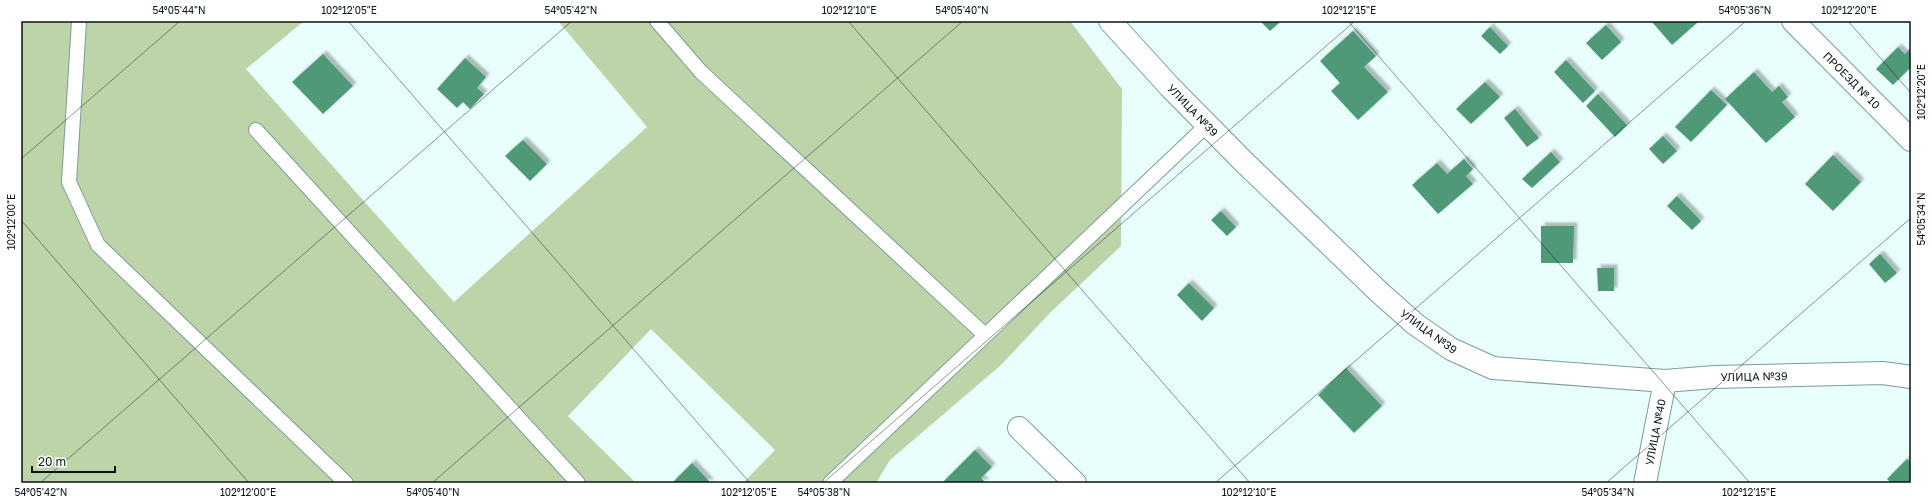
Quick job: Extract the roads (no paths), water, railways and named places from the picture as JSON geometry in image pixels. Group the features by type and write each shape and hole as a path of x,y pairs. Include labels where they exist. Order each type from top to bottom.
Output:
{"street":[{"name":"УЛИЦА №39","path":"1110,21 1207,125 1379,292 1415,324 1451,349 1493,368 1665,381 1714,377 1883,373 1911,377"},
{"name":"ПРОЕЗД № 10","path":"1793,21 1911,140"},
{"name":"УЛИЦА №40","path":"1645,483 1665,381"},
{"path":"1019,428 1075,483"}],"lane":[{"path":"80,21 69,182 98,245 346,483"},
{"path":"657,21 701,72 985,335"},
{"path":"830,483 1207,125"},
{"path":"256,130 578,483"}]}
